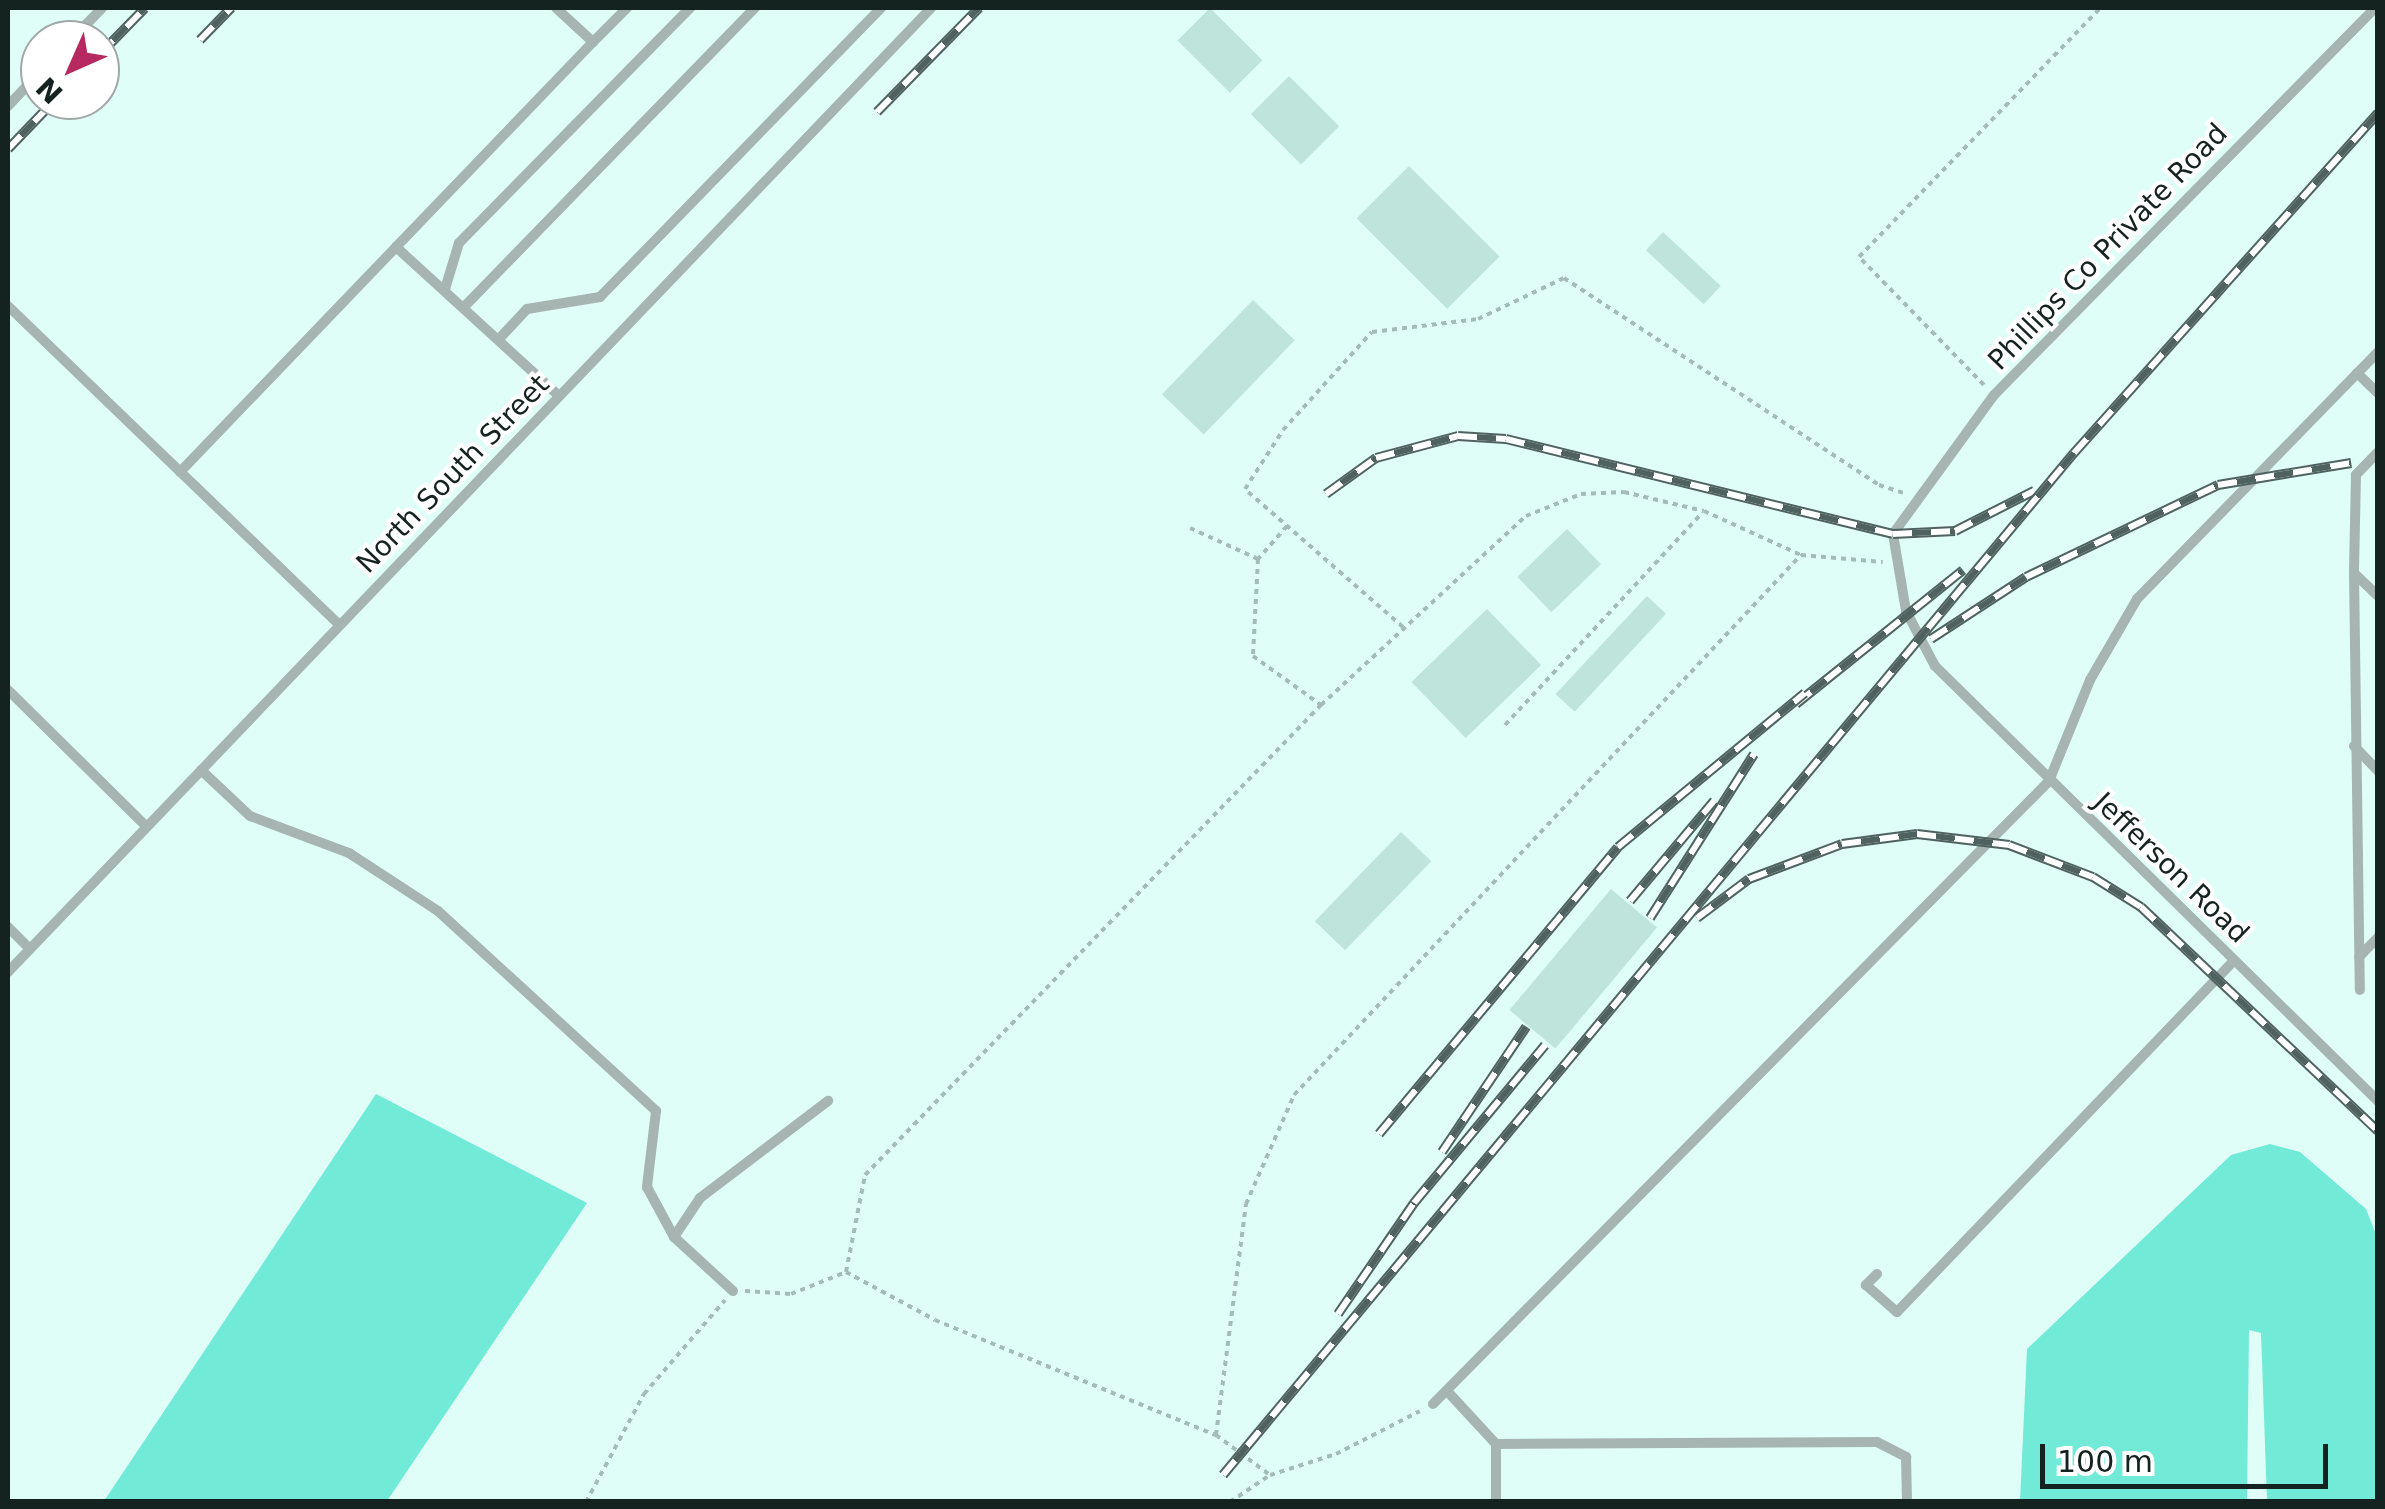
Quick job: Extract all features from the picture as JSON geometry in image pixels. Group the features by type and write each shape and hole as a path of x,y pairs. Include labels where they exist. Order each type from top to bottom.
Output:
{"lane":[{"path":"556,8 593,42"},
{"path":"180,472 627,8"},
{"path":"444,289 459,243 690,8"},
{"path":"464,306 755,8"},
{"path":"498,339 527,308 600,297 881,8"},
{"name":"North South Street","path":"8,972 931,8"},
{"name":"Phillips Co Private Road","path":"1893,534 1994,395 2374,8"},
{"path":"396,247 559,396"},
{"path":"8,306 339,624"},
{"path":"1433,1404 2049,781 2090,680 2137,599 2378,352"},
{"path":"2357,373 2378,393"},
{"path":"2360,990 2353,745 2356,475 2378,452"},
{"name":"Jefferson Road","path":"1893,534 1906,611 1936,666 2378,1101"},
{"path":"2354,573 2378,596"},
{"path":"8,690 146,826"},
{"path":"2353,745 2378,771"},
{"path":"200,770 250,816 350,853 438,912 656,1111 647,1187 674,1236 733,1290"},
{"path":"8,927 30,948"},
{"path":"2359,957 2378,937"},
{"path":"1878,1274 1866,1285 1896,1312 2234,961"},
{"path":"674,1236 700,1198 828,1101"},
{"path":"1448,1392 1496,1444 1496,1502"},
{"path":"1496,1444 1876,1442 1906,1457 1907,1502"}],"path":[{"path":"1994,395 1859,257 2100,8"},
{"path":"1402,627 1245,489 1283,430 1372,332 1478,320 1564,278 1879,485 1919,498"},
{"path":"846,1272 864,1175 1321,705 1526,516 1582,494 1624,492 1704,511 1801,555 1898,563"},
{"path":"1505,725 1704,511"},
{"path":"1287,526 1258,559 1253,656 1321,705"},
{"path":"1190,528 1258,559"},
{"path":"1216,1436 1246,1204 1294,1094 1801,555"},
{"path":"846,1272 935,1320 1216,1436 1270,1474"},
{"path":"586,1502 644,1394 733,1290 791,1294 846,1272"},
{"path":"1230,1502 1270,1474 1336,1454 1433,1404"}],"shaded area":[{"path":"376,1094 587,1203 387,1501 104,1501"},
{"path":"2270,1144 2300,1152 2366,1209 2377,1237 2377,1501 2267,1501 2261,1333 2249,1330 2247,1501 2020,1501 2027,1349 2231,1155"}],"building":[{"path":"1210,8 1262,60 1230,93 1177,41"},
{"path":"1289,76 1339,126 1301,164 1251,114"},
{"path":"1409,166 1500,257 1447,309 1357,218"},
{"path":"1663,232 1721,286 1704,304 1646,250"},
{"path":"1253,300 1295,340 1204,435 1162,394"},
{"path":"1567,529 1601,564 1551,612 1517,577"},
{"path":"1647,596 1666,614 1575,712 1556,694"},
{"path":"1487,609 1541,665 1466,738 1411,682"},
{"path":"1401,832 1431,861 1345,950 1315,921"},
{"path":"1611,889 1657,928 1555,1049 1509,1010"}],"railway":[{"path":"120,34 145,8"},
{"path":"200,40 231,8"},
{"path":"877,112 979,8"},
{"path":"1223,1475 2074,453 2378,113"},
{"path":"8,149 36,120"},
{"path":"1326,494 1376,458 1458,436 1506,439 1893,534 1955,531 2034,491"},
{"path":"1931,639 2026,577 2218,485 2351,463"},
{"path":"1796,704 1963,570"},
{"path":"1379,1134 1618,847 1805,693"},
{"path":"1650,918 1754,754"},
{"path":"1630,901 1714,801"},
{"path":"1697,918 1749,879 1842,844 1917,834 2009,845 2093,877 2141,907 2378,1131"},
{"path":"1442,1152 1526,1027"},
{"path":"1338,1314 1414,1203 1545,1045"}]}
